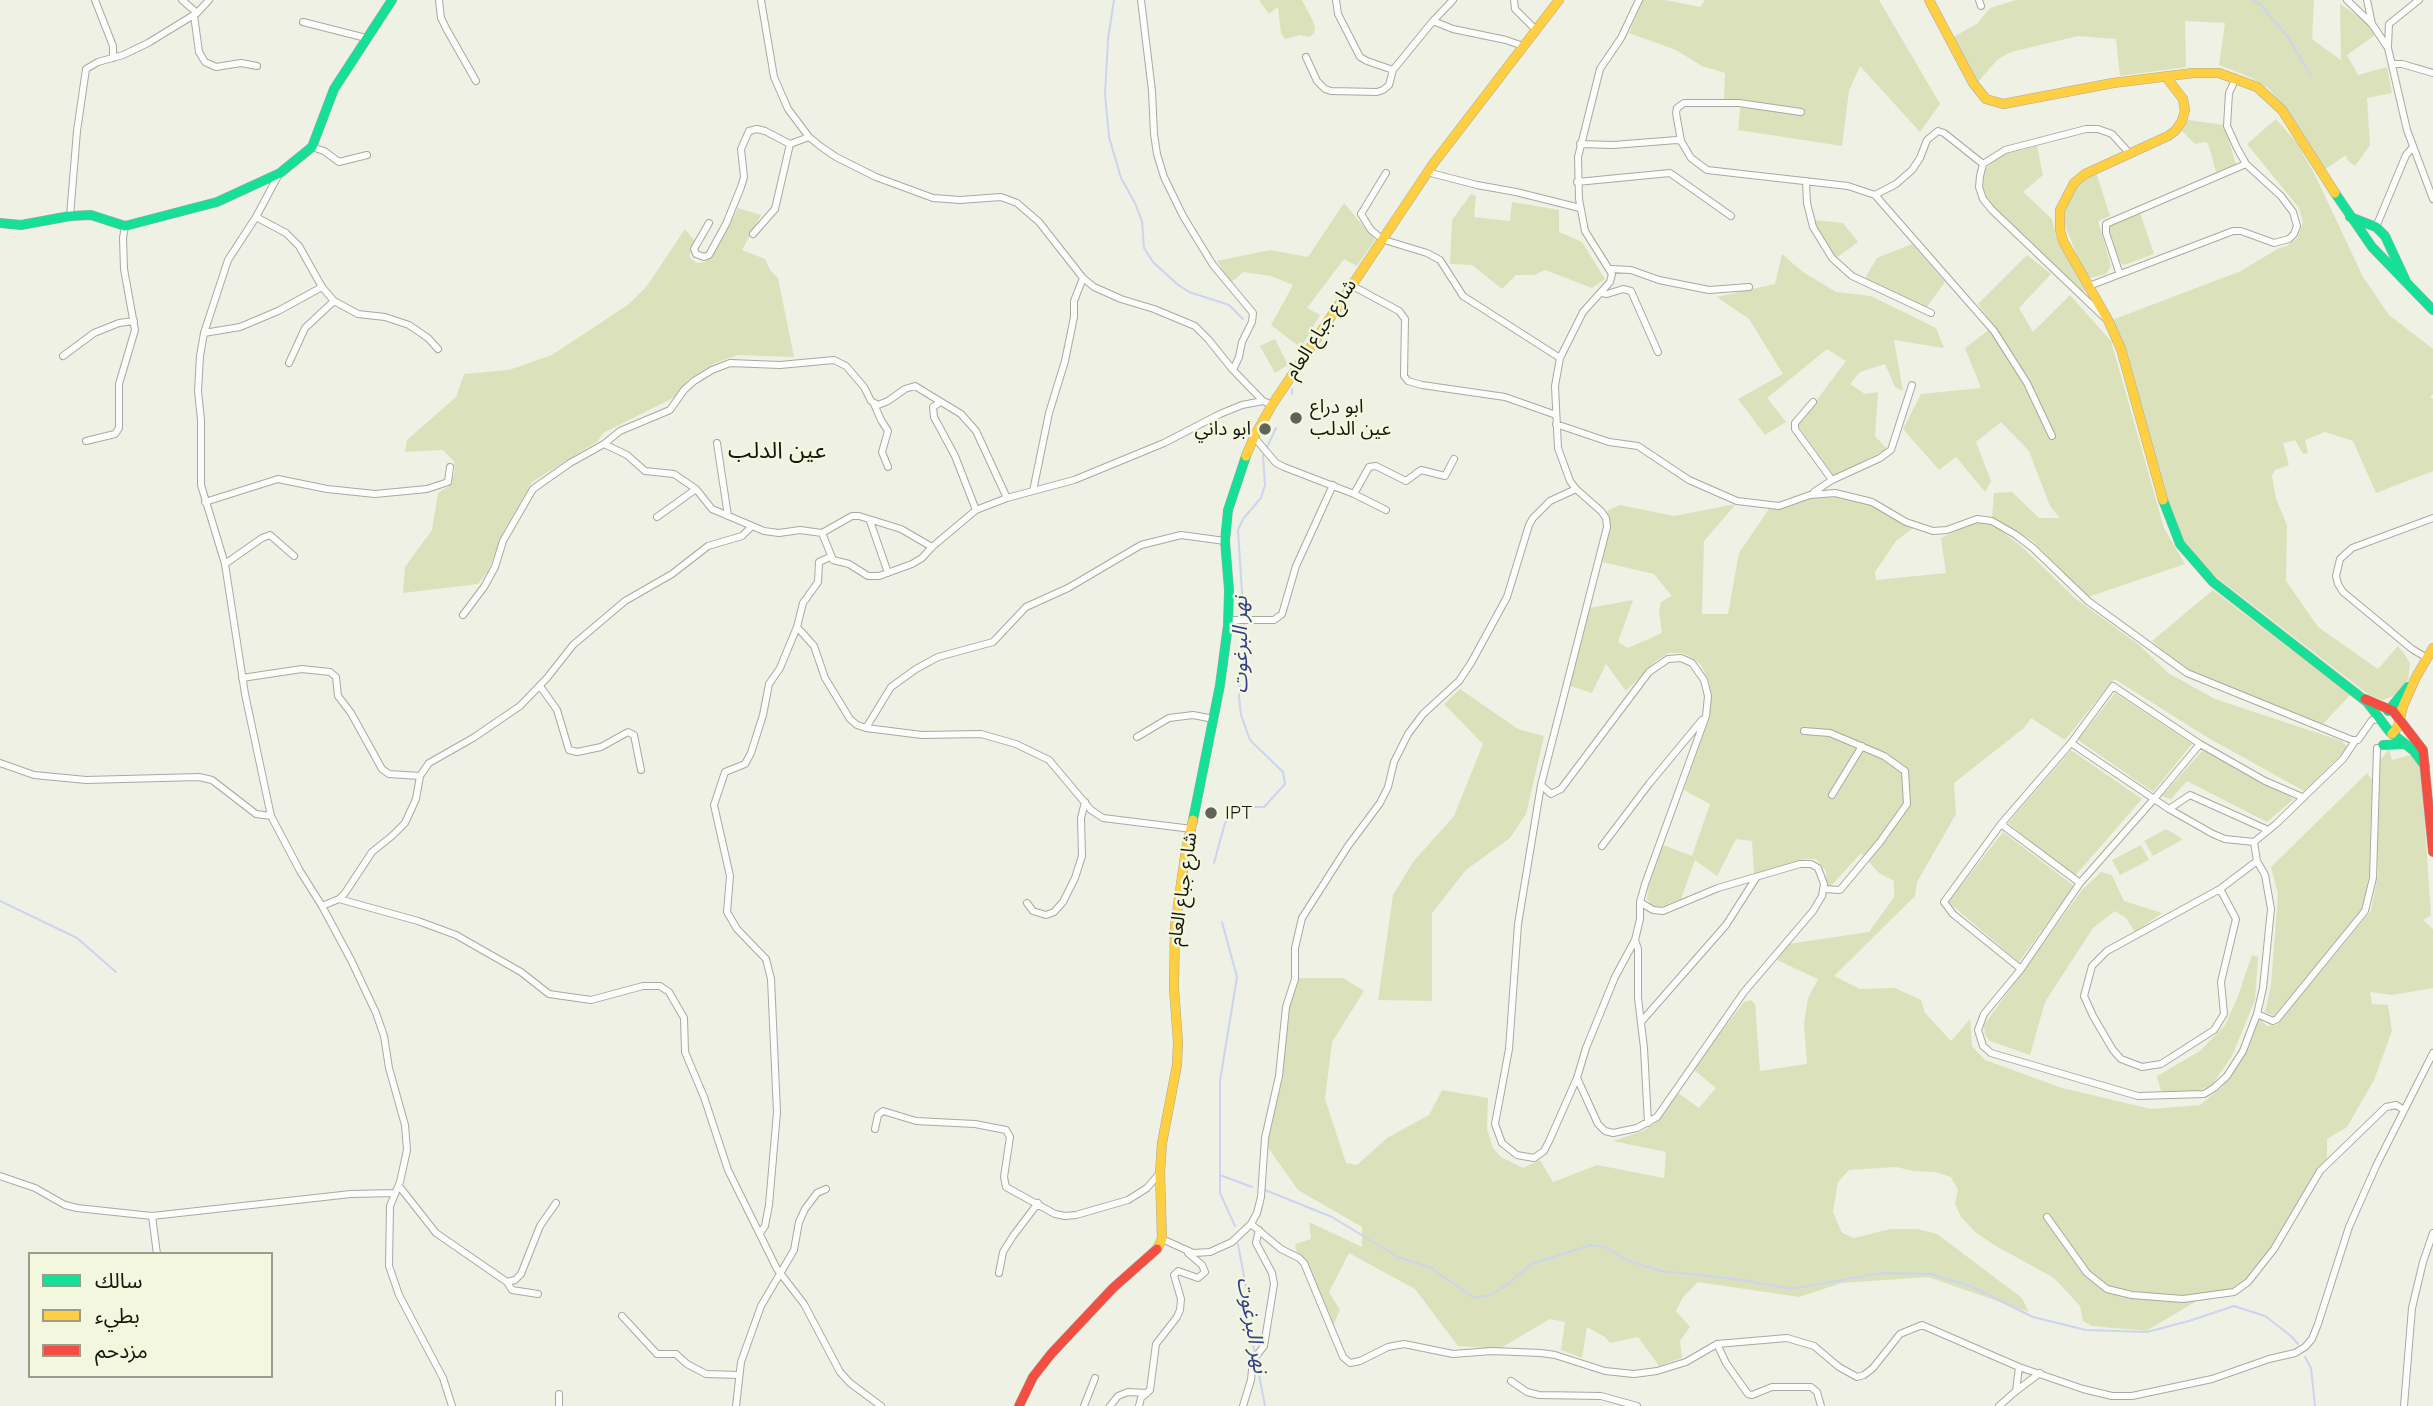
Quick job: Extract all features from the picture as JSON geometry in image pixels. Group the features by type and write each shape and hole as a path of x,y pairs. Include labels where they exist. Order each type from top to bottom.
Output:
{"street":[{"path":"95,0 113,46 113,58"},
{"path":"182,0 195,14 199,52 205,62 216,67 242,63 257,66"},
{"path":"70,216 84,73 94,64 123,55 148,43 195,14 209,0"},
{"path":"0,223 30,224 70,216 96,215 125,226 217,202 280,173 312,147 334,89 392,0"},
{"path":"439,0 441,18 476,81"},
{"path":"761,0 774,77 788,109 809,137 836,157 908,190 933,198 960,200 1001,197 1017,203 1039,222 1083,278 1121,299 1195,326 1233,370 1268,403"},
{"path":"1141,0 1152,91 1154,134 1164,177 1183,216 1213,265 1252,313 1252,322 1233,370"},
{"path":"1336,0 1338,14 1360,57 1393,69"},
{"path":"1306,57 1317,82 1325,89 1383,90 1389,85 1393,69 1453,0"},
{"path":"1514,0 1515,9 1536,30"},
{"name":"شارع جباع العام","path":"1162,1239 1162,1143 1177,1065 1178,1042 1174,979 1175,926 1186,849 1214,719 1228,620 1229,590 1225,541 1228,510 1257,441 1268,403 1427,172 1559,0"},
{"path":"1639,0 1600,69 1580,144 1577,182 1585,231 1598,254 1611,269 1631,271 1659,280 1709,290 1749,287"},
{"path":"1929,0 1973,83 1986,99 1996,103 2003,104 2113,83 2206,72 2236,78 2264,92 2282,110 2349,216 2381,258 2433,310"},
{"path":"2347,0 2372,24 2388,48 2413,147 2433,199"},
{"path":"2367,0 2372,24"},
{"path":"2388,48 2389,24 2419,0"},
{"path":"1433,21 1453,29 1523,46"},
{"path":"303,22 366,38"},
{"path":"113,46 123,55"},
{"path":"2393,64 2433,73"},
{"path":"2179,92 2182,75"},
{"path":"2166,77 2179,92 2185,110 2176,130 2080,177 2064,199 2060,221 2063,241 2108,320 2121,349 2161,494 2180,544 2213,582 2361,696 2392,734 2419,756 2425,766"},
{"path":"2089,286 2119,272 2233,231 2242,231 2274,243 2289,239 2297,226 2293,212 2281,195 2246,164 2227,126 2229,93 2236,78"},
{"path":"1801,112 1739,103 1684,103 1677,108 1676,113 1681,141 1691,158 1707,170 1848,186 1874,195 1994,331 2027,383 2052,436"},
{"path":"2108,320 2067,284 1983,200 1979,187 1983,164 2005,150 2086,129 2098,129 2112,134 2130,154"},
{"path":"709,223 694,249 696,254 704,257 709,255 726,224 741,187 744,177 741,149 749,131 760,130 790,144 809,137"},
{"path":"1874,195 1896,184 1912,170 1927,140 1938,131 1983,164"},
{"path":"1580,144 1681,141"},
{"path":"753,234 775,209 790,144"},
{"path":"312,147 324,151 339,162 367,155"},
{"path":"2376,227 2406,155 2413,147"},
{"path":"2119,272 2109,244 2106,224 2246,164"},
{"path":"1427,172 1477,186 1516,192 1580,208"},
{"path":"280,173 257,217 228,260 204,333 198,391 201,485 225,564 255,750 271,816 300,872 322,906 381,1025 407,1140 406,1160 390,1206 389,1266 412,1322 443,1378 452,1406"},
{"path":"1386,173 1361,214 1371,230 1381,239 1427,253 1440,260 1464,296 1560,358"},
{"path":"1577,182 1670,173 1731,216"},
{"path":"1806,181 1812,227 1832,258 1852,276 1931,313"},
{"path":"2349,216 2376,227 2385,236 2408,286"},
{"path":"257,217 286,233 299,246 322,287 334,301 358,314 385,317 410,326 428,338 438,349"},
{"path":"86,441 115,434 119,428 119,384 133,339 134,321 124,269 122,238 125,226"},
{"path":"2381,258 2392,248"},
{"path":"1541,785 1551,794 1561,789 1654,668 1675,657 1687,660 1702,674 1707,696 1706,716 1645,884 1634,940 1595,1023 1577,1078 1542,1153 1534,1158 1526,1158 1506,1148 1496,1131 1495,1116 1509,1049 1518,924 1541,785 1607,527 1606,518 1601,511 1576,489 1562,464 1558,448 1555,386 1560,358 1583,312 1610,282 1611,269"},
{"path":"1034,491 1049,413 1065,361 1074,317 1074,301 1083,278"},
{"path":"1350,285 1390,305 1403,315 1406,327 1405,376 1408,381 1505,397 1556,415"},
{"path":"204,333 240,327 278,311 322,287"},
{"path":"1601,293 1607,294 1622,289 1631,291 1658,352"},
{"path":"289,363 305,328 334,301"},
{"path":"63,356 94,332 134,321"},
{"path":"463,615 489,578 503,541 533,489 620,431 670,410 694,381 730,363 780,365 839,362 857,378 888,431 882,452 888,467"},
{"path":"874,404 883,404 911,386 961,414 984,448 1007,498"},
{"path":"1556,424 1609,442 1638,446 1689,480 1737,500 1779,506 1810,495 1832,480 1880,458 1891,450 1912,386"},
{"path":"1813,402 1794,426 1832,480"},
{"path":"939,403 933,407 933,417 955,456 975,510"},
{"path":"822,533 830,557 836,562 856,567 868,576 879,576 922,558 975,510 1007,498 1074,480 1126,460 1242,405 1268,403"},
{"path":"1257,441 1284,467 1333,485 1386,510"},
{"path":"717,443 728,516"},
{"path":"604,444 626,455 645,471 669,472 696,489 712,509 751,527 772,533 800,530 822,533 852,516 859,516 901,529 932,547"},
{"path":"1354,494 1369,467 1376,466 1406,481 1423,470 1445,476 1454,460"},
{"path":"205,502 278,479 327,489 375,494 427,489 448,482 450,467"},
{"path":"1228,620 1274,620 1282,614 1296,566 1333,485"},
{"path":"657,517 696,489"},
{"path":"1183,1250 1197,1253 1218,1249 1233,1242 1251,1224 1257,1213 1261,1197 1265,1138 1279,1076 1286,1007 1295,979 1296,938 1302,918 1348,846 1380,803 1394,762 1408,734 1423,714 1459,681 1471,663 1507,597 1528,525 1550,501 1576,489"},
{"path":"1810,495 1835,493 1859,497 1906,522 1933,531 1947,530 1977,519 1992,521 2016,535 2088,601 2175,666 2197,678 2355,741"},
{"path":"2427,658 2412,649 2343,592 2336,576 2340,559 2352,548 2433,518"},
{"path":"870,521 888,573"},
{"path":"322,906 339,899 372,852 405,823 416,799 420,776 429,763 489,728 520,706 540,687 573,645 615,609 671,574 708,546 742,536 751,527"},
{"path":"225,564 270,535 294,556"},
{"path":"866,728 891,687 922,665 938,657 993,642 1026,607 1068,588 1141,545 1181,535 1225,541"},
{"path":"760,1233 765,1226 769,1205 777,1112 771,979 766,959 737,929 727,912 730,871 713,809 725,772 745,764 751,753 769,684 780,668 797,627 803,603 818,582 819,562 830,557"},
{"path":"797,627 814,646 825,678 857,726 922,736 981,734 1016,744 1053,763 1096,814 1110,820 1192,829"},
{"path":"2392,734 2416,677 2433,648"},
{"path":"242,678 302,669 330,671 336,677 338,696 351,713 382,769 389,774 420,776"},
{"path":"2382,721 2416,677"},
{"path":"2021,969 1953,914 1944,902 2001,824 2071,743 2113,686 2200,744 2265,782 2302,797"},
{"path":"540,687 557,710 569,750 577,752 601,747 628,732 634,735 641,770"},
{"path":"2361,696 2390,708 2423,750 2433,852"},
{"path":"1137,737 1169,718 1193,715 1214,719"},
{"path":"1602,846 1706,716"},
{"path":"2071,743 2169,809 2225,839 2253,842 2343,759 2372,720 2382,721"},
{"path":"1804,731 1830,733 1884,756 1905,771 1907,804 1840,890 1824,889"},
{"path":"2200,744 2080,883 2021,969 1984,1014 1978,1030 1983,1046 1991,1053 2138,1096 2204,1094 2214,1088 2227,1076 2243,1051 2257,1014 2263,988 2271,909 2266,875 2257,861 2253,842"},
{"path":"2257,1014 2273,1021 2277,1019 2365,911 2373,878 2380,747 2406,744"},
{"path":"1832,795 1861,746"},
{"path":"0,763 34,775 86,780 198,777 212,780 256,814 271,816"},
{"path":"2169,809 2190,795 2213,803 2268,830"},
{"path":"1027,903 1033,911 1046,915 1058,909 1067,895 1082,856 1081,818 1085,803"},
{"path":"2001,824 2080,883"},
{"path":"2220,889 2236,919 2221,982 2224,1014 2214,1030 2161,1064 2142,1067 2121,1059 2113,1050 2086,1002 2085,987 2092,966 2107,951 2220,889 2257,861"},
{"path":"1577,1078 1593,1115 1605,1131 1624,1132 1648,1123 1661,1112 1744,992 1813,911 1824,889 1824,880 1820,871 1806,864 1794,865 1718,888 1663,911 1653,911 1640,902"},
{"path":"1641,1022 1726,925 1756,878"},
{"path":"1742,882 1746,893"},
{"path":"339,899 448,932 509,964 554,996 592,1000 643,986 665,989 673,997 684,1018 686,1057 704,1097 728,1170 780,1274 804,1304 839,1372 881,1406"},
{"path":"1634,940 1638,949 1637,998 1648,1123"},
{"path":"1251,1224 1281,1250 1304,1263 1343,1357 1350,1363 1388,1347 1404,1344 1452,1354 1492,1351 1541,1353 1563,1357 1605,1371 1633,1374 1670,1368 1717,1344 1736,1340 1796,1339 1814,1346 1847,1373 1861,1377 1878,1363 1900,1334 1922,1325 2019,1367 2112,1396 2132,1396 2212,1379 2302,1350 2312,1339 2349,1227 2433,1053"},
{"path":"2047,1217 2087,1273 2107,1289 2132,1295 2183,1298 2234,1292 2248,1282 2274,1249 2320,1171 2386,1107 2396,1105 2404,1110"},
{"path":"875,1129 878,1115 883,1111 916,1121 975,1124 1006,1129 1010,1137 1004,1185 1058,1215 1076,1215 1128,1200 1147,1188 1160,1173"},
{"path":"0,1176 35,1188 65,1205 76,1208 152,1216 397,1189"},
{"path":"397,1189 436,1233 507,1282 512,1290 538,1294"},
{"path":"736,1406 738,1375 761,1307 794,1250 799,1222 805,1209 817,1193 826,1189"},
{"path":"507,1282 515,1280 521,1274 540,1226 556,1203"},
{"path":"999,1273 1003,1252 1038,1203"},
{"path":"152,1216 157,1252"},
{"path":"1243,1406 1251,1382 1254,1357 1262,1348 1274,1284 1272,1273 1256,1243 1259,1230"},
{"path":"2404,1406 2412,1308 2433,1233"},
{"path":"1018,1406 1033,1377 1051,1354 1113,1288 1155,1253 1162,1239 1183,1250 1202,1265 1205,1272 1198,1278 1177,1271 1174,1275 1181,1299 1180,1310 1156,1344 1150,1390 1140,1399 1139,1406"},
{"path":"622,1316 657,1354 676,1354 687,1364 706,1374 738,1375"},
{"path":"1717,1344 1726,1363 1748,1394 1772,1387 1811,1387 1817,1392 1821,1406"},
{"path":"2016,1391 2019,1367"},
{"path":"1999,1406 2040,1373"},
{"path":"1084,1406 1095,1378"},
{"path":"1511,1381 1527,1392 1539,1395 1601,1396 1637,1406"},
{"path":"1110,1406 1118,1396 1128,1392 1147,1394"},
{"path":"558,1394 559,1406"}],"green space":[{"path":"1259,0 1302,0 1313,21 1314,33 1310,37 1300,35 1285,39 1281,33 1278,7 1269,14"},
{"path":"1643,0 1665,0 1700,7 1705,0 1879,0 1940,104 1920,132 1860,66 1849,91 1842,146 1738,130 1741,99 1724,99 1725,73 1702,66 1676,50 1629,33"},
{"path":"2016,0 2314,0 2312,39 2341,60 2340,4 2365,21 2375,35 2347,55 2358,75 2387,67 2392,93 2367,98 2370,145 2355,166 2348,161 2346,155 2324,170 2286,109 2269,89 2252,78 2219,65 2225,23 2185,21 2186,67 2120,76 2116,39 2078,36 2011,52 1998,59 1977,83 1953,37 1977,24 1990,8"},
{"path":"2276,119 2297,143 2315,175 2363,277 2389,315 2433,349 2433,394 2430,397 2433,399 2433,471 2376,493 2353,441 2325,432 2305,440 2308,453 2303,454 2295,440 2283,443 2289,465 2275,470 2272,476 2276,499 2287,525 2286,581 2318,627 2378,669 2398,646 2410,664 2408,680 2398,694 2383,700 2369,695 2202,566 2188,552 2170,514 2112,320 2241,271 2298,237 2303,222 2299,208 2247,144"},
{"path":"2188,120 2224,125 2236,164 2216,172 2208,143 2195,144 2182,131"},
{"path":"2037,146 2043,175 2023,192 2052,219 2056,236 2085,290 2082,293 1991,205 1984,195 1985,169 2001,155"},
{"path":"2096,172 2110,216 2098,221 2111,266 2106,274 2091,278 2083,270 2064,223 2064,214 2072,192"},
{"path":"1471,194 1476,196 1474,217 1510,221 1512,202 1559,210 1559,232 1582,242 1605,279 1592,288 1545,270 1534,275 1516,275 1502,289 1472,265 1450,264 1452,220"},
{"path":"1344,203 1375,240 1357,266 1344,259 1307,308 1320,315 1301,348 1271,325 1293,285 1271,276 1243,272 1231,283 1217,261 1270,250 1308,257"},
{"path":"738,208 761,215 742,250 765,259 778,278 794,357 738,355 715,363 689,379 673,398 603,433 598,441 532,482 504,531 488,571 478,584 403,593 405,567 432,530 438,493 449,486 455,472 454,461 443,450 405,452 407,440 456,397 464,374 509,370 552,355 629,304 647,286 685,229 695,241 689,256 692,260 705,262 712,257"},
{"path":"2140,213 2154,254 2124,265 2116,260 2107,229 2111,224"},
{"path":"1813,220 1843,223 1858,242 1835,259 1821,239"},
{"path":"1912,244 1945,282 1926,308 1865,278 1877,258"},
{"path":"1782,254 1803,272 1836,292 1871,296 1936,328 1944,348 1894,340 1903,391 1895,387 1885,364 1860,372 1850,384 1865,394 1878,392 1875,436 1887,449 1834,476 1798,425 1846,361 1827,349 1767,398 1786,422 1765,435 1738,399 1783,374 1749,319 1717,297 1775,284"},
{"path":"2027,255 2051,274 2019,308 2033,332 2070,295 2111,341 2164,528 2185,564 2088,597 2033,541 1992,517 1994,493 2012,492 2039,518 2060,518 2050,506 2029,451 2001,422 1976,442 1991,481 1985,492 1956,457 1939,470 1903,429 1921,394 1981,388 1965,348 1994,326 1978,304"},
{"path":"1275,339 1288,365 1275,373 1260,346"},
{"path":"1839,495 1871,504 1913,528 1896,541 1875,572 1876,580 1946,573 1941,538 1984,521 2021,546 2075,598 2139,645 2168,673 2215,699 2342,741 2348,748 2304,791 2205,736 2113,680 2065,740 2031,718 2024,728 1954,783 1956,814 1917,882 1915,896 1834,976 1860,989 1895,988 1921,1000 1925,1013 1951,1041 1970,1019 1972,1046 1985,1060 2062,1088 2151,1109 2200,1105 2232,1075 2250,1045 2259,1018 2267,1026 2276,1025 2371,911 2378,874 2380,760 2389,749 2392,760 2414,756 2421,768 2431,915 2423,920 2433,929 2433,988 2392,995 2370,992 2372,1004 2388,1005 2392,1031 2374,1080 2347,1127 2327,1139 2327,1162 2269,1256 2237,1289 2212,1292 2146,1331 2092,1326 2083,1321 2080,1306 2054,1278 1996,1246 1975,1232 1961,1217 1955,1204 1958,1190 1951,1177 1896,1167 1849,1170 1838,1182 1833,1212 1842,1233 1854,1238 1890,1229 1917,1229 1937,1234 2022,1298 2029,1312 1928,1277 1842,1283 1799,1297 1698,1282 1683,1297 1676,1311 1690,1327 1680,1341 1682,1358 1659,1366 1638,1337 1610,1343 1587,1327 1582,1358 1561,1350 1565,1322 1550,1319 1499,1349 1458,1346 1415,1289 1349,1253 1329,1292 1340,1310 1334,1324 1307,1265 1297,1254 1295,1244 1311,1239 1309,1222 1362,1247 1362,1227 1298,1190 1267,1146 1281,1085 1289,1003 1299,978 1343,978 1364,991 1332,1042 1325,1099 1346,1163 1357,1165 1387,1138 1429,1115 1442,1090 1488,1098 1487,1129 1493,1148 1501,1157 1523,1168 1540,1160 1553,1182 1597,1165 1664,1178 1666,1152 1613,1141 1643,1131 1654,1124 1677,1092 1699,1108 1716,1088 1693,1069 1744,1002 1751,1000 1755,1004 1760,1071 1807,1064 1804,1023 1808,998 1818,979 1777,960 1788,944 1869,932 1894,897 1894,881 1879,873 1861,853 1831,886 1827,885 1826,871 1816,859 1805,859 1754,874 1752,841 1736,839 1717,876 1695,860 1681,899 1655,909 1647,899 1663,845 1692,856 1710,804 1684,790 1710,716 1710,683 1701,665 1691,657 1682,653 1669,653 1656,661 1626,691 1606,664 1592,693 1570,686 1589,608 1633,600 1618,642 1628,648 1662,633 1659,612 1661,602 1672,596 1654,574 1602,562 1609,534 1607,511 1620,505 1674,516 1736,504 1704,541 1702,614 1728,614 1739,553 1769,509 1781,509 1812,497"},
{"path":"2213,590 2350,695 2323,724 2190,672 2152,641"},
{"path":"1460,689 1518,729 1544,736 1526,814 1510,838 1466,870 1432,913 1432,1001 1378,1000 1393,895 1413,862 1454,816 1483,744 1444,704"},
{"path":"2115,693 2192,744 2153,792 2078,740"},
{"path":"2071,750 2142,799 2074,877 2008,823"},
{"path":"2203,750 2294,799 2267,822 2187,781 2171,799 2162,796"},
{"path":"2367,773 2372,780 2369,874 2363,911 2274,1016 2265,1012 2271,986 2278,894 2271,867"},
{"path":"2166,829 2183,839 2153,856 2144,841"},
{"path":"2003,832 2074,886 2019,962 1948,902"},
{"path":"2141,845 2149,860 2120,875 2112,860"},
{"path":"2101,872 2112,875 2124,901 2162,913 2135,932 2126,918 2115,911 2093,928 2045,1002 2030,1055 1990,1041 1985,1035 1984,1025 2082,890"},
{"path":"2252,955 2258,957 2255,1000 2232,1056 2212,1085 2195,1092 2161,1091 2157,1076 2200,1051 2225,1025"}],"waterway":[{"name":"نهر البرغوت","path":"1114,0 1108,39 1105,94 1109,137 1121,178 1142,221 1144,248 1153,262 1177,284 1189,292 1229,305 1243,319"},
{"path":"2253,0 2261,5 2288,37 2311,76"},
{"name":"نهر البرغوت","path":"1292,389 1292,394"},
{"name":"نهر البرغوت","path":"1267,447 1276,428"},
{"name":"نهر البرغوت","path":"1214,863 1225,823 1235,811 1264,807 1285,784 1283,772 1250,740 1241,715 1239,697 1244,624 1238,530 1243,519 1261,498 1265,485 1265,452"},
{"path":"0,901 77,938 116,972"},
{"name":"نهر البرغوت","path":"1222,922 1237,977 1220,1081 1220,1193 1235,1226"},
{"path":"1220,1175 1252,1187"},
{"path":"1265,1190 1332,1217 1398,1257 1431,1268 1474,1298 1491,1295 1531,1264 1591,1245 1605,1247 1628,1261 1661,1271 1743,1280 1791,1289 1881,1273 1931,1274 1970,1286 2033,1317 2086,1330 2147,1332 2234,1306 2265,1316 2298,1344"},
{"name":"نهر البرغوت","path":"1238,1244 1252,1319 1251,1336 1255,1353"},
{"path":"2305,1357 2311,1368 2315,1406"},
{"name":"نهر البرغوت","path":"1256,1359 1265,1406"}],"traffic: fast":[{"path":"0,223 21,225 91,215 125,226 217,202 280,173 312,147 334,89 392,0"},
{"path":"2335,193 2372,247 2433,310"},
{"path":"2350,217 2376,227 2385,236 2405,279"},
{"path":"1193,820 1220,685 1228,625 1229,590 1225,541 1228,510 1246,456"},
{"path":"2163,500 2180,544 2213,582 2367,702 2389,731 2414,751 2425,766"},
{"path":"2388,711 2408,687"},
{"path":"2383,745 2405,744"}],"traffic: slow":[{"path":"1246,456 1272,405 1433,164 1559,0"},
{"path":"1929,0 1973,83 1986,99 2003,104 2113,83 2193,73 2219,73 2257,87 2282,110 2335,193"},
{"path":"2163,500 2121,349 2108,320 2063,241 2060,210 2074,183 2085,174 2176,130 2185,110 2183,99 2166,77"},
{"path":"2392,734 2398,727 2403,706 2416,677 2433,648"},
{"path":"1157,1249 1162,1239 1162,1143 1177,1065 1175,926 1193,820"}],"traffic: jam":[{"path":"2365,699 2393,711 2423,750 2433,852"},
{"path":"1019,1406 1033,1377 1051,1354 1113,1288 1157,1249"}],"place":[{"name":"ابو دراع عين الدلب","path":"1296,418"},
{"name":"ابو داني","path":"1265,429"},
{"name":"IPT","path":"1211,813"}],"district":[{"name":"عين الدلب","path":"777,451"}]}
